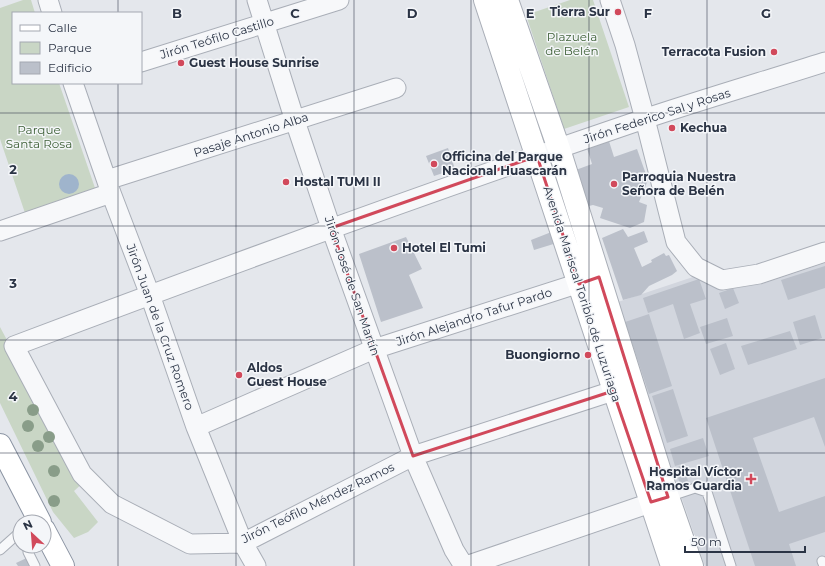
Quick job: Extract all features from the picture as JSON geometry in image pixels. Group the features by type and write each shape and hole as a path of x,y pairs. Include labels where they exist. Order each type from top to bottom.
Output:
{"main road":[{"name":"Avenida Mariscal Toribio de Luzuriaga","path":"495,1 559,149 613,391 659,499 692,566"},
{"name":"Avenida Mariscal Toribio de Luzuriaga","path":"495,1 537,156 589,280 659,499 672,566"},
{"path":"0,445 32,514"},
{"path":"52,550 62,566"}],"street":[{"path":"48,0 52,12"},
{"name":"Jirón José de San Martín","path":"257,0 295,121 331,228 413,456 454,550 465,566"},
{"name":"Jirón Teófilo Castillo","path":"142,62 339,0"},
{"path":"610,0 625,45 676,242 696,267 722,280 759,274 825,252"},
{"name":"Jirón Federico Sal y Rosas","path":"14,346 150,294 331,228 645,119 825,62"},
{"name":"Jirón Juan de la Cruz Romero","path":"73,84 109,186 150,294 196,427 243,543 256,566"},
{"name":"Pasaje Antonio Alba","path":"0,231 109,186 295,121 396,88"},
{"name":"Jirón Alejandro Tafur Pardo","path":"196,427 374,349 589,280"},
{"name":"Jirón Teófilo Méndez Ramos","path":"14,346 82,474 112,504 190,544 243,543 413,456 613,391"},
{"path":"465,566 659,499"}],"lane":[{"path":"659,499 695,488 707,492 731,566"},
{"path":"0,550 12,539"},
{"path":"29,554 35,566"}],"highlighted area":[{"path":"537,156 579,284 599,277 668,497 651,502 613,391 413,456 331,228"}],"shaded area":[{"name":"Hospital Víctor Ramos Guardia","path":"825,263 825,566 705,566 615,303 696,276 712,284 736,288 762,284"}],"green space":[{"name":"Parque Santa Rosa","path":"23,0 31,0 35,12 12,12 12,84 59,84 95,188 25,213 0,139 0,8"},
{"name":"Plazuela de Belén","path":"570,0 593,0 629,107 564,129 526,15"},
{"path":"0,327 80,476 85,481 74,491 98,522 88,532 74,538 53,512 0,403"}],"water":[{"path":"69,174 76,177 79,184 76,191 69,194 62,191 59,184 62,177"}],"building":[{"path":"608,138 614,157 637,149 648,180 639,202 647,205 644,222 630,228 600,218 603,208 593,205 585,207 573,171 592,164 586,145"},
{"path":"448,148 455,169 434,176 426,156"},
{"path":"623,229 628,237 644,231 648,242 634,248 642,267 664,253 666,256 669,255 677,271 649,286 641,295 623,300 602,238"},
{"path":"554,231 560,242 534,250 531,240"},
{"path":"406,237 422,269 409,275 423,308 381,322 359,254"},
{"path":"825,266 825,288 788,300 781,280"},
{"path":"699,279 706,299 690,304 700,333 684,339 673,304 648,313 643,298"},
{"path":"733,288 739,303 725,309 719,293"},
{"path":"649,314 672,386 649,394 625,322"},
{"path":"815,315 822,338 800,345 793,322"},
{"path":"727,318 733,336 706,344 700,327"},
{"path":"790,331 797,349 748,365 741,346"},
{"path":"726,343 735,369 720,375 710,349"},
{"path":"825,378 825,447 814,417 753,438 779,512 825,496 825,532 789,544 796,566 755,566 706,418"},
{"path":"673,389 688,436 667,443 652,396"},
{"path":"703,438 709,456 675,466 670,449"},
{"path":"683,465 688,481 680,484 675,468"},
{"path":"33,555 39,566 18,566 16,563"}],"place":[{"name":"Tierra Sur","path":"618,12"},
{"name":"Terracota Fusion","path":"774,52"},
{"name":"Guest House Sunrise","path":"181,63"},
{"name":"Kechua","path":"672,128"},
{"name":"Officina del Parque Nacional Huascarán","path":"434,164"},
{"name":"Hostal TUMI II","path":"286,182"},
{"name":"Parroquia Nuestra Señora de Belén","path":"614,184"},
{"name":"Hotel El Tumi","path":"394,248"},
{"name":"Buongiorno","path":"588,355"},
{"name":"Aldos Guest House","path":"239,375"},
{"name":"Hospital Víctor Ramos Guardia","path":"751,479"}]}
